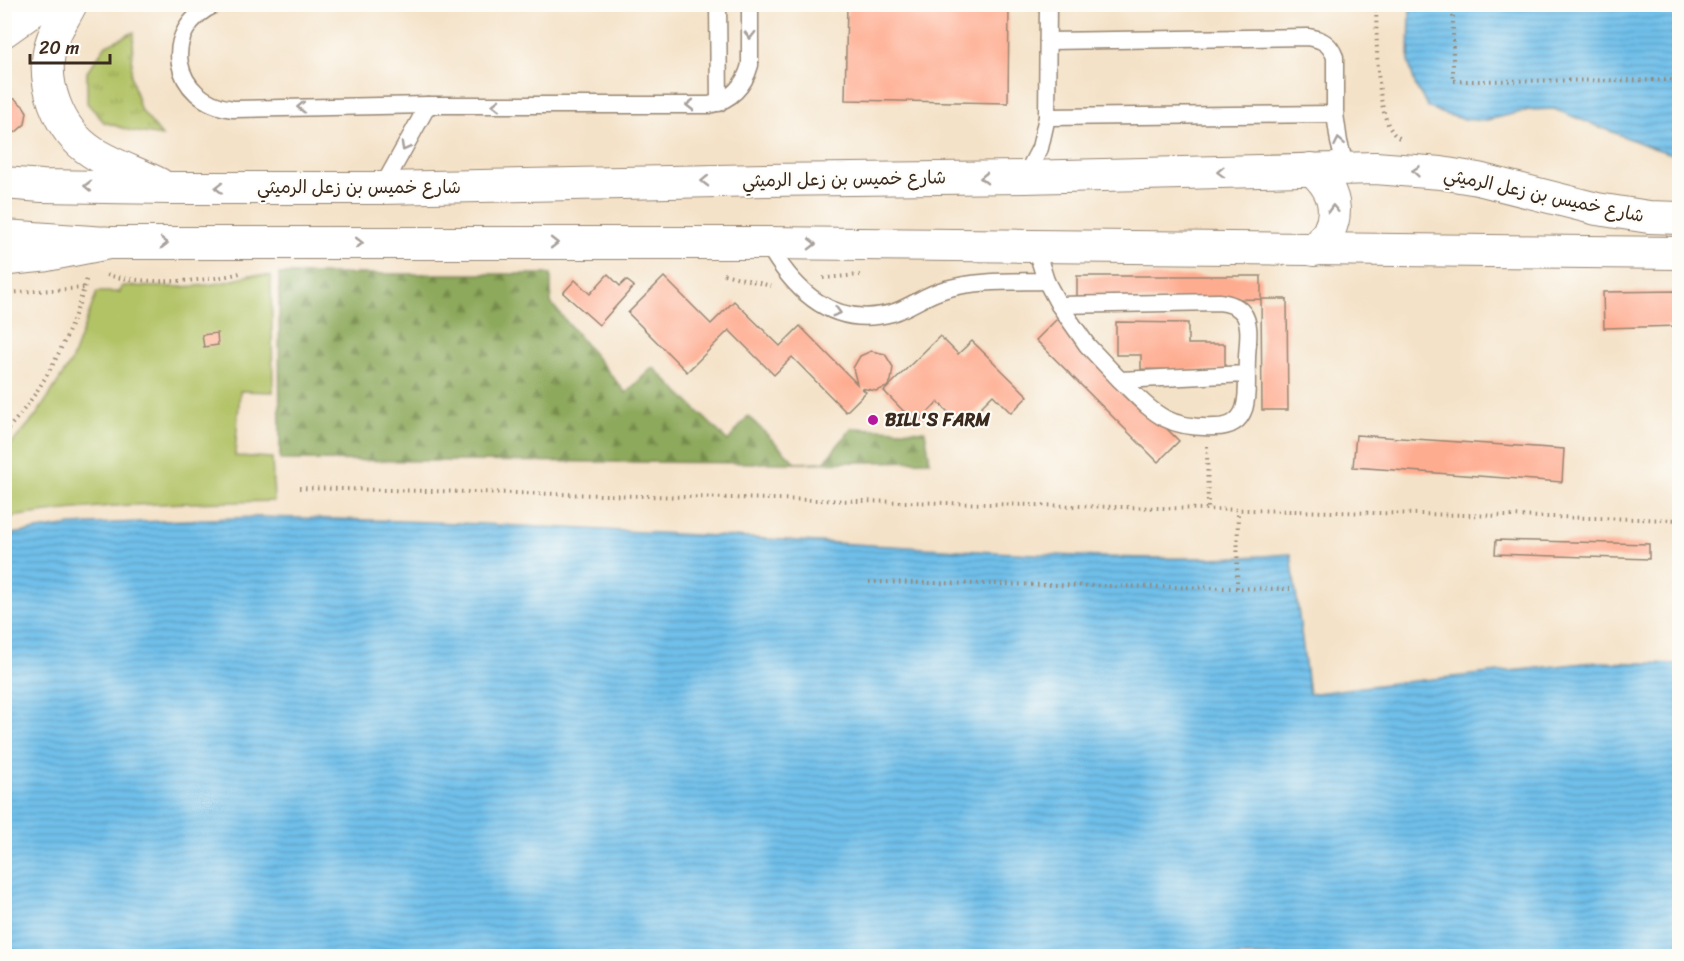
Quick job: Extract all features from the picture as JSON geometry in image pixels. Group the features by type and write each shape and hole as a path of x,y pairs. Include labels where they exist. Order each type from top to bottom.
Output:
{"street":[{"path":"4,31 42,4"},
{"path":"71,4 52,41 49,57 50,89 62,118 75,136 92,152 168,188"},
{"name":"شارع خميس بن زعل الرميثي","path":"4,183 42,186 168,188 382,188 1025,177 1375,168 1442,173 1497,183 1597,209 1680,219"},
{"path":"1311,169 1328,186 1333,197 1334,209 1329,232 1314,250"},
{"name":"شارع خميس بن زعل الرميثي","path":"4,236 106,243 767,243 1680,253"},
{"path":"4,259 45,255 106,243"}],"lane":[{"path":"216,4 199,13 191,21 181,41 180,65 184,77 199,96 209,103 233,109 428,105 709,105 719,103 736,92 747,75 750,65 750,4"},
{"path":"718,4 719,103"},
{"path":"1025,177 1040,148 1047,117 1048,4"},
{"path":"1048,40 1317,38 1332,49 1335,57 1335,114 1346,169"},
{"path":"382,188 428,105"},
{"path":"1047,117 1335,114"},
{"path":"767,243 778,263 792,281 826,309 844,314 862,316 891,313 932,293 969,284 1047,280"},
{"path":"1035,246 1059,305 1087,345 1146,406 1180,426 1223,427 1239,419 1246,402 1247,321 1243,313 1228,303 1059,305"},
{"path":"1120,380 1246,374"}],"path":[{"path":"1376,4 1384,117 1392,132 1404,142 1412,144"},
{"path":"1453,4 1453,81 1680,80"},
{"path":"4,293 84,288 55,362 37,393 4,434"},
{"path":"1207,427 1208,509"},
{"path":"299,488 1680,520"},
{"path":"1237,588 1238,510"},
{"path":"869,582 1290,589"}],"green space":[{"path":"134,32 131,76 140,109 162,136 131,131 104,122 87,103 87,72 106,45"},
{"path":"279,274 551,274 551,303 626,393 653,367 728,441 748,416 796,463 280,460"},
{"path":"250,275 271,276 273,392 240,391 235,456 272,458 274,501 173,503 72,509 5,518 5,451 36,416 71,362 97,292 120,292 122,286 203,285"},
{"path":"852,428 925,431 930,461 796,463 824,462"}],"water":[{"path":"1410,5 1679,5 1679,156 1554,109 1529,110 1484,121 1444,114 1428,107 1416,87 1409,64"},
{"path":"257,517 564,528 1134,558 1291,554 1309,694 1595,662 1679,664 1679,956 5,956 5,535 71,525"}],"building":[{"path":"847,4 1009,4 1008,103 845,100"},
{"path":"4,98 15,99 27,112 25,124 10,134 4,134"},
{"path":"608,274 620,286 626,280 634,286 599,325 563,293 575,280 590,294"},
{"path":"1077,276 1261,276 1261,299 1077,300"},
{"path":"664,277 711,324 734,301 780,346 800,326 857,384 853,368 860,356 871,351 885,354 893,367 891,381 887,387 876,391 861,388 866,392 846,412 792,357 774,375 729,330 687,372 628,313"},
{"path":"1680,291 1680,326 1604,328 1603,292"},
{"path":"1261,299 1287,299 1288,410 1262,410"},
{"path":"1057,319 1179,441 1158,462 1036,340"},
{"path":"1116,322 1188,323 1188,344 1225,344 1225,371 1141,369 1141,355 1116,355"},
{"path":"217,333 218,345 204,347 202,335"},
{"path":"940,336 958,354 972,341 1028,396 1011,413 993,395 962,426 938,402 916,424 884,391"},
{"path":"1356,435 1564,449 1562,482 1353,467"},
{"path":"1496,540 1649,544 1649,559 1495,554"}],"place":[{"name":"BILL'S FARM","path":"873,420"}]}
